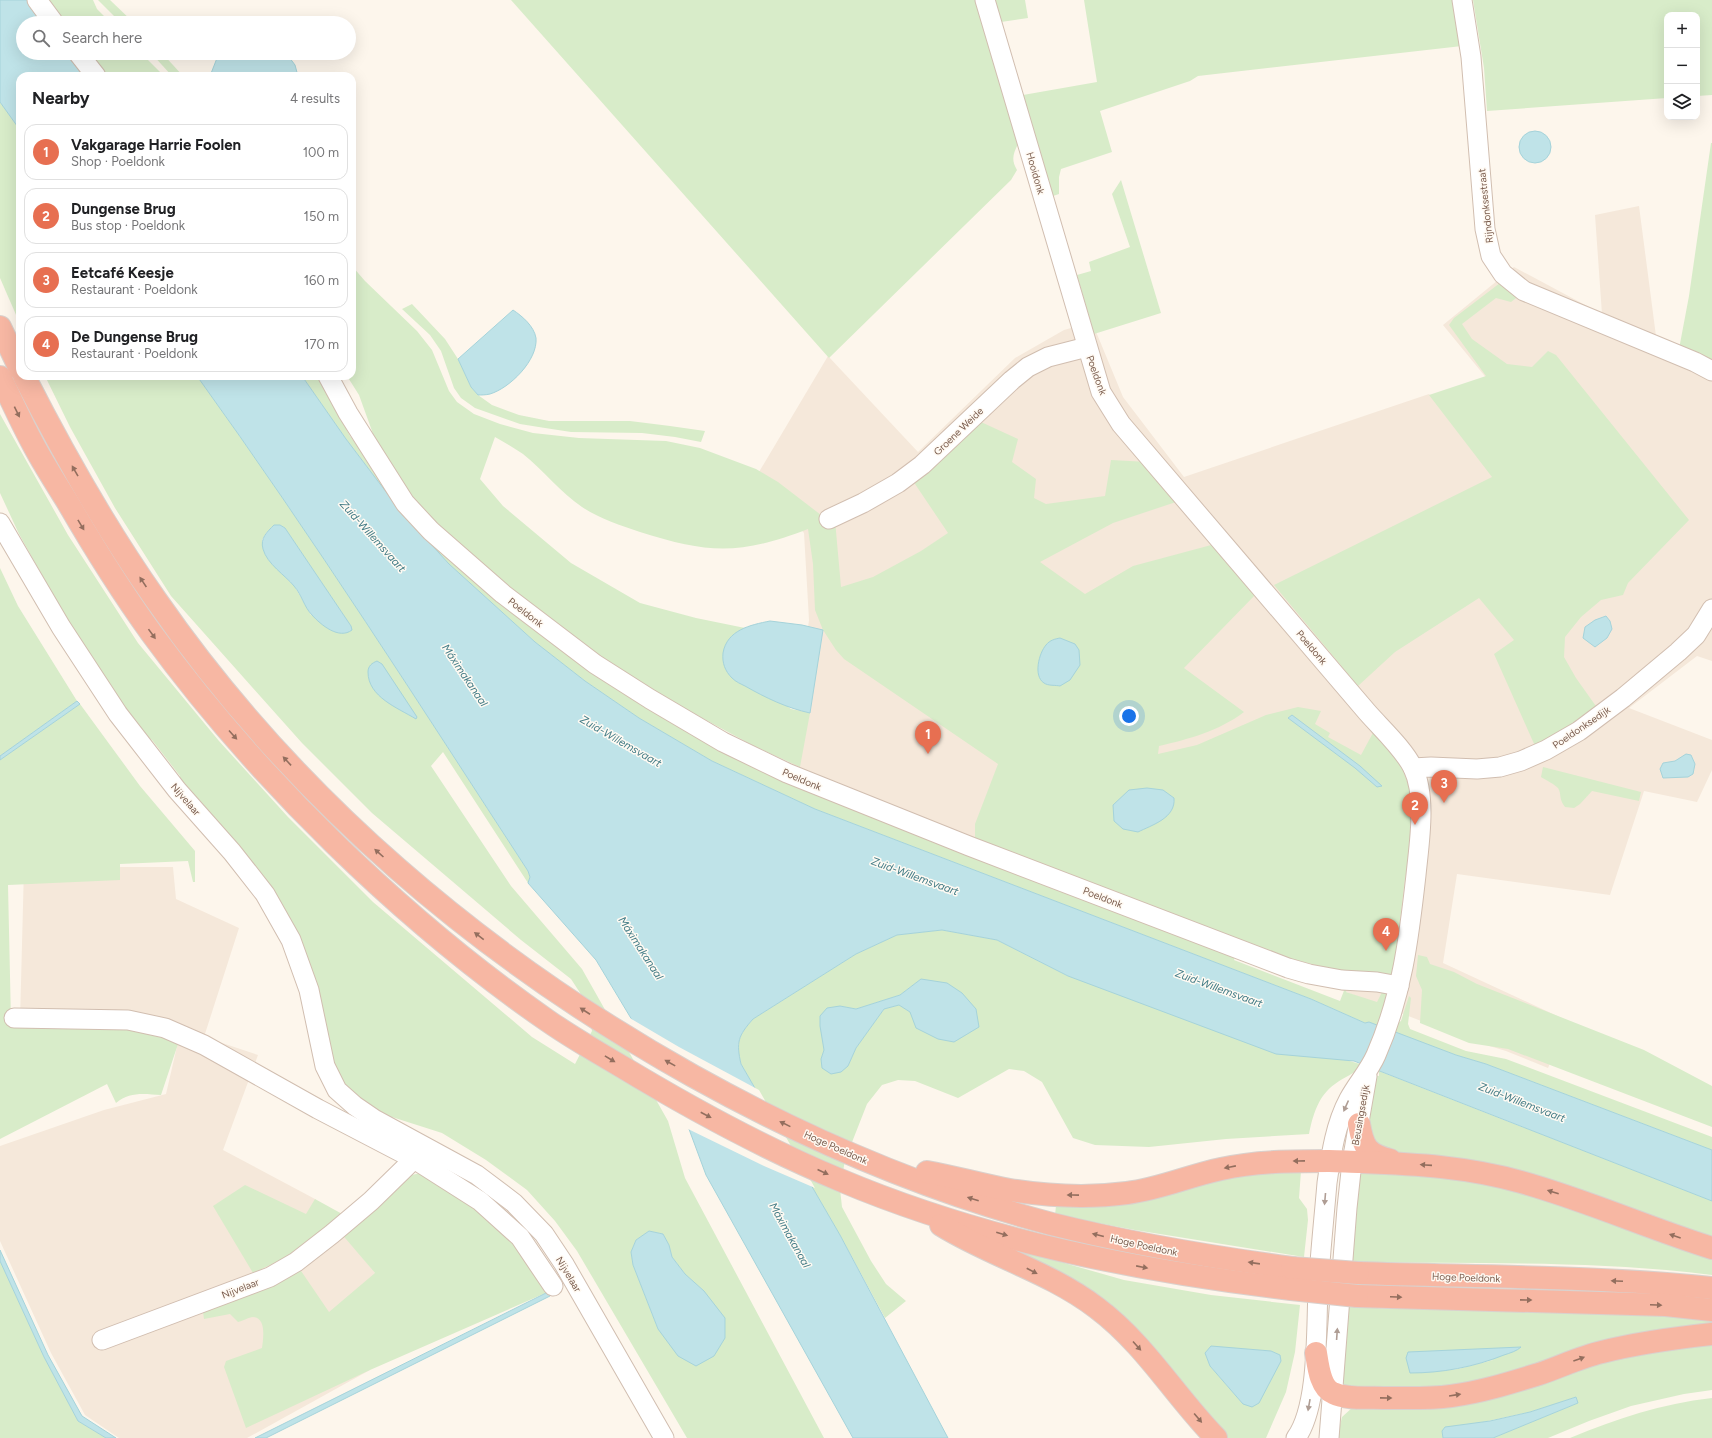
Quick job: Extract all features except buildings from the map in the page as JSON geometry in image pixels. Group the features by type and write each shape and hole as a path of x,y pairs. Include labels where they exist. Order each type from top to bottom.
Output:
{"highway":[{"path":"0,326 16,360"},
{"name":"Hoge Poeldonk","path":"0,377 33,444 84,530 133,607 179,668 230,731 301,809 405,908 456,951 553,1024 672,1097 756,1141 841,1180 911,1206 1009,1236 1127,1264 1213,1280 1291,1278 1358,1273 1562,1279 1669,1284 1712,1288"},
{"name":"Hoge Poeldonk","path":"26,380 52,432 122,549 156,600 217,680 283,757 354,830 426,894 510,960 650,1052 726,1094 816,1139 884,1168 950,1192 1051,1224 1291,1278 1357,1296 1666,1305 1712,1310"},
{"path":"1359,1124 1362,1141 1371,1153 1399,1163"},
{"path":"884,1168 919,1170 1011,1190 1057,1195 1092,1196 1150,1189 1243,1164 1330,1161 1399,1163 1459,1169 1522,1182 1712,1248"},
{"path":"911,1206 959,1236 1024,1266 1097,1308 1128,1336 1157,1367 1190,1409 1216,1438"},
{"path":"1316,1353 1318,1368 1327,1388 1332,1393 1356,1397 1416,1398 1451,1396 1489,1388 1513,1382 1600,1352 1664,1339 1712,1334"}],"street":[{"path":"37,0 49,16"},
{"name":"Hooidonk","path":"985,0 1087,347"},
{"name":"Rijndonksestraat","path":"1462,0 1471,57 1485,229 1491,256 1504,274 1524,291 1696,362 1712,371"},
{"path":"83,60 93,72"},
{"name":"Groene Weide","path":"829,520 898,483 922,465 1012,380 1028,367 1048,357 1087,347"},
{"name":"Poeldonk","path":"1087,347 1101,392 1121,424 1366,712 1405,754 1413,768 1417,781 1421,822 1408,947 1400,986 1376,1055 1367,1073"},
{"name":"Poeldonk","path":"330,380 348,413 405,504 451,550 503,594 595,664 650,699 723,742 787,773 876,810 1288,968 1309,974 1342,980 1377,982 1400,986"},
{"name":"Nijvelaar","path":"0,523 61,627 118,714 177,790 232,852 265,894 291,940 309,990 325,1066 337,1090 354,1106 374,1119 476,1175 508,1198 544,1234 564,1264 664,1438"},
{"name":"Poeldonksedijk","path":"1413,768 1500,767 1521,761 1546,750 1579,730 1617,703 1678,652 1696,635 1712,609"},
{"name":"Nijvelaar","path":"14,1018 128,1020 165,1028 204,1045 318,1109 414,1159 480,1201 520,1237 553,1286"},
{"name":"Beusingsedijk","path":"1329,1438 1346,1208 1367,1073"},
{"name":"Beusingsedijk","path":"1296,1438 1303,1428 1306,1419 1316,1353 1319,1282 1330,1161 1341,1118 1349,1099 1367,1073"},
{"path":"318,1109 337,1090"},
{"name":"Nijvelaar","path":"102,1340 270,1277 296,1262 371,1201 414,1159 431,1149"},
{"path":"1296,1438 1311,1438"}],"shaded area":[{"path":"1639,206 1656,336 1712,363 1712,661 1697,656 1629,708 1712,740 1712,770 1697,802 1644,791 1610,895 1457,874 1443,963 1568,1021 1548,1068 1506,1051 1473,1041 787,776 809,620 804,533 756,477 828,356 918,452 1015,358 1064,330 1092,322 1123,397 1184,477 1429,394 1496,477 1573,484 1443,325 1514,267 1602,314 1595,215"},
{"path":"24,867 173,867 176,899 239,928 204,1037 258,1055 223,1150 315,1199 375,1273 370,1370 247,1438 119,1438 85,1415 51,1353 0,1241 0,1146 104,1110 166,1094 178,1042 20,1022"}],"green space":[{"path":"43,0 93,0 97,9 104,16 56,16"},
{"path":"98,0 110,0 127,16 114,16"},
{"path":"511,0 977,0 1018,144 1013,157 1017,170 1011,180 829,358"},
{"path":"995,0 1025,0 1028,18 1001,22"},
{"path":"1084,0 1455,0 1462,46 1198,76 1190,81 1100,111 1112,152 1061,169 1059,177 1059,194 1053,196 1023,95 1097,82"},
{"path":"1473,0 1712,0 1712,95 1700,96 1700,12 1664,12 1664,98 1487,111 1484,68"},
{"path":"89,60 148,60 160,72 99,72"},
{"path":"157,60 168,60 179,72 168,72"},
{"path":"0,102 16,124 16,315 0,278"},
{"path":"1711,143 1712,363 1679,349 1689,296"},
{"path":"1121,180 1161,313 1094,334 1077,275 1091,271 1089,262 1130,247 1112,194"},
{"path":"356,271 417,331 432,350 449,391 457,402 474,414 500,424 533,433 579,438 666,441 700,448 756,469 778,482 821,515 835,520 841,587 873,577 921,551 948,533 913,481 981,422 1018,439 1012,462 1036,479 1034,498 1046,504 1105,496 1111,460 1148,462 1179,501 1113,523 1040,562 1085,594 1133,566 1215,544 1256,594 1184,668 1244,712 1234,719 1203,734 1159,746 1158,754 1197,745 1266,715 1298,707 1321,711 1315,724 1330,733 1328,737 1361,755 1374,731 1399,760 1412,795 1413,834 1405,879 1393,978 1343,972 1292,959 975,839 975,824 998,764 844,659 836,650 823,630 815,610 813,564 808,529 763,544 724,548 706,548 640,532 603,518 582,507 523,454 495,437 480,479 503,506 571,563 640,603 696,618 745,628 732,636 729,640 725,648 723,658 791,709 810,713 800,767 754,746 639,684 580,644 515,594 413,506 376,442 359,395 350,380 356,380","holes":["1292,715 1360,766 1377,787 1355,768 1288,718"]},
{"path":"1500,283 1520,295 1511,302 1496,298 1462,324 1472,339 1507,364 1532,367 1548,351 1556,355 1689,520 1628,583 1623,595 1601,600 1581,617 1565,637 1564,657 1576,678 1598,709 1535,746 1494,654 1514,640 1479,598 1395,652 1358,686 1274,585 1492,477 1429,395 1486,376 1449,325 1454,318"},
{"path":"412,304 445,339 458,359 471,387 478,395 492,405 519,415 549,421 630,421 705,431 701,442 642,433 571,432 520,424 475,408 461,398 454,388 441,351 430,335 402,309"},
{"path":"47,380 200,380 324,560 528,871 530,877 528,883 443,752 431,766 511,886 582,969 668,1121 685,1178 824,1438 687,1438 577,1251 555,1221 527,1190 486,1160 442,1133 370,1110 353,1098 330,1063 298,937 180,783 180,776 152,740 141,735 86,654 19,534 0,493 0,414 68,535 138,643 219,741 288,817 373,902 532,1037 575,1064 592,1031 586,1002 571,979 521,940 372,813 302,743 171,596 115,508 70,427","holes":["274,525 280,525 285,528 351,626 311,615 295,587 269,560 262,540 266,533","649,1231 663,1234 669,1245 672,1257 685,1274 704,1291 658,1329 633,1265 631,1252 636,1240"]},
{"path":"305,380 321,380 350,436 403,506 453,557 722,745 1236,954 1234,960 1340,1001 1345,988 1347,988 1346,992 1377,1002 1384,988 1387,991 1380,1027 1369,1022 1365,1023 1311,999 815,809 712,761 639,718 585,681 535,642 449,564 399,509 346,439"},
{"path":"0,568 18,606 77,701 0,756"},
{"path":"80,704 140,786 195,851 195,882 193,882 188,861 120,864 120,880 8,885 11,1021 127,1028 179,1041 161,1095 132,1095 121,1099 116,1103 107,1084 0,1139 0,760"},
{"path":"1543,767 1641,792 1639,801 1592,791 1580,804 1574,808 1565,807 1558,788 1541,777"},
{"path":"942,930 997,940 1068,976 1363,1065 1357,1071 1335,1084 1324,1094 1317,1106 1309,1134 1226,1139 1149,1147 1095,1145 1073,1138 1042,1082 1024,1071 1009,1069 958,1098 915,1081 898,1080 882,1085 867,1104 845,1160 840,1189 842,1207 871,1261 886,1284 906,1301 885,1318 840,1235 741,1064 739,1045 741,1035 753,1019 856,954 897,935","holes":["921,979 910,1012 899,1005 884,1009 856,1048 848,1066 821,1059 840,1006 856,1009 900,995"]},
{"path":"1418,955 1427,957 1430,964 1454,972 1477,984 1644,1050 1712,1086 1712,1127 1508,1049 1469,1043 1420,1023 1422,990 1416,976"},
{"path":"1409,996 1411,998 1408,1024 1410,1029 1466,1051 1506,1059 1712,1137 1712,1150 1486,1064 1456,1055 1391,1031 1396,1024 1401,1021"},
{"path":"1379,1071 1712,1201 1712,1239 1438,1156 1382,1151 1367,1138 1372,1075 1379,1076"},
{"path":"1357,1167 1479,1182 1518,1191 1712,1258 1712,1275 1668,1270 1581,1265 1362,1262 1348,1260"},
{"path":"1268,1171 1301,1171 1299,1198 1307,1209 1308,1220 1304,1257 1135,1230 1055,1215 1056,1206 1128,1202 1175,1193 1221,1180"},
{"path":"420,1173 491,1219 519,1249 548,1292 370,1370 246,1428 224,1367 226,1361 262,1348 262,1325 257,1318 253,1317 238,1322 230,1314 204,1319 202,1305 297,1265 329,1312 375,1273 340,1232 408,1176"},
{"path":"245,1185 306,1214 315,1199 344,1215 293,1254 253,1273 213,1206"},
{"path":"994,1243 1124,1280 1211,1295 1300,1305 1295,1352 1286,1392 1266,1438 1222,1438 1133,1334","holes":["1211,1347 1271,1351 1280,1355 1243,1404 1210,1366 1205,1353"]},
{"path":"0,1261 44,1357 78,1421 106,1438 0,1438"},
{"path":"1346,1306 1391,1309 1467,1308 1665,1315 1712,1320 1712,1329 1450,1391 1338,1388","holes":["1493,1360 1458,1369 1420,1373"]},
{"path":"1712,1339 1712,1390 1684,1394 1631,1406 1548,1438 1493,1438 1578,1403 1576,1397 1530,1412 1442,1431 1443,1438 1337,1438 1342,1417 1353,1407 1601,1357"},
{"path":"1712,1398 1712,1438 1570,1438 1605,1424 1657,1408"}],"water":[{"path":"0,0 29,0 40,16 16,16 16,60 72,60 81,72 16,72 16,124 0,102"},
{"path":"216,60 291,60 295,65 297,72 212,72"},
{"path":"1535,131 1541,132 1548,138 1551,147 1550,153 1544,160 1535,163 1529,162 1522,156 1519,147 1520,141 1526,134"},
{"path":"513,310 533,329 536,338 532,355 528,364 506,386 490,394 478,395 471,387 458,359"},
{"path":"200,380 305,380 346,439 399,509 449,564 535,642 585,681 639,718 712,761 815,809 1311,999 1365,1023 1369,1022 1456,1055 1486,1064 1712,1150 1712,1201 1354,1061 1276,1054 1068,976 997,940 942,930 897,935 856,954 753,1019 741,1035 739,1045 741,1064 840,1235 948,1438 853,1438 706,1175 686,1121 641,1035 596,960 528,883 530,877 528,871 324,560"},
{"path":"274,525 280,525 285,528 351,626 352,630 347,633 336,632 320,623 309,612 294,586 268,560 263,549 262,542 263,538"},
{"path":"1606,616 1610,621 1612,629 1607,638 1595,647 1583,638 1585,627 1595,620"},
{"path":"770,621 802,625 823,630 810,713 801,711 761,695 735,681 726,670 723,660 723,653 725,645 729,639 740,630 755,624"},
{"path":"1060,638 1075,644 1079,650 1080,665 1070,680 1060,686 1048,685 1041,680 1039,675 1039,659 1043,649 1048,643"},
{"path":"377,661 382,664 417,717 416,719 385,701 373,688 369,681 368,670 373,663"},
{"path":"77,701 80,704 0,760 0,756"},
{"path":"1292,715 1360,766 1382,786 1377,787 1355,768 1288,718"},
{"path":"1686,754 1691,755 1695,764 1693,774 1688,777 1663,778 1660,769 1663,763 1675,761"},
{"path":"1147,788 1163,790 1174,798 1174,805 1171,811 1162,820 1138,832 1123,829 1114,821 1113,805 1129,790"},
{"path":"921,979 947,983 962,993 976,1009 979,1027 954,1042 938,1039 916,1028 910,1012 899,1005 884,1009 856,1048 848,1066 841,1072 831,1074 822,1068 821,1059 824,1050 820,1016 827,1008 840,1006 856,1009 900,995"},
{"path":"649,1231 663,1234 669,1245 672,1257 685,1274 704,1291 725,1318 725,1338 714,1356 696,1366 678,1356 658,1329 633,1265 631,1252 636,1240"},
{"path":"0,1250 48,1355 82,1416 116,1438 106,1438 78,1421 44,1357 0,1261"},
{"path":"548,1292 550,1296 266,1438 255,1438"},
{"path":"1211,1346 1271,1351 1280,1355 1281,1361 1259,1403 1252,1407 1243,1404 1210,1366 1205,1353"},
{"path":"1521,1347 1513,1352 1481,1363 1434,1372 1410,1373 1406,1358 1408,1352"},
{"path":"1576,1397 1578,1403 1493,1438 1443,1438 1442,1431 1445,1427 1490,1421 1530,1412"}],"pier":[{"path":"628,1017 679,1047 759,1090 815,1188 764,1166 686,1128"}],"place":[{"name":"Vakgarage Harrie Foolen","path":"928,754"},
{"name":"Eetcafé Keesje","path":"1444,803"},
{"name":"Dungense Brug","path":"1415,825"},
{"name":"De Dungense Brug","path":"1386,951"}],"water label":[{"name":"Zuid-Willemsvaart","path":"373,536"},
{"name":"Máximakanaal","path":"465,675"},
{"name":"Zuid-Willemsvaart","path":"621,741"},
{"name":"Zuid-Willemsvaart","path":"915,876"},
{"name":"Máximakanaal","path":"641,948"},
{"name":"Zuid-Willemsvaart","path":"1219,988"},
{"name":"Zuid-Willemsvaart","path":"1522,1102"},
{"name":"Máximakanaal","path":"790,1235"}]}
